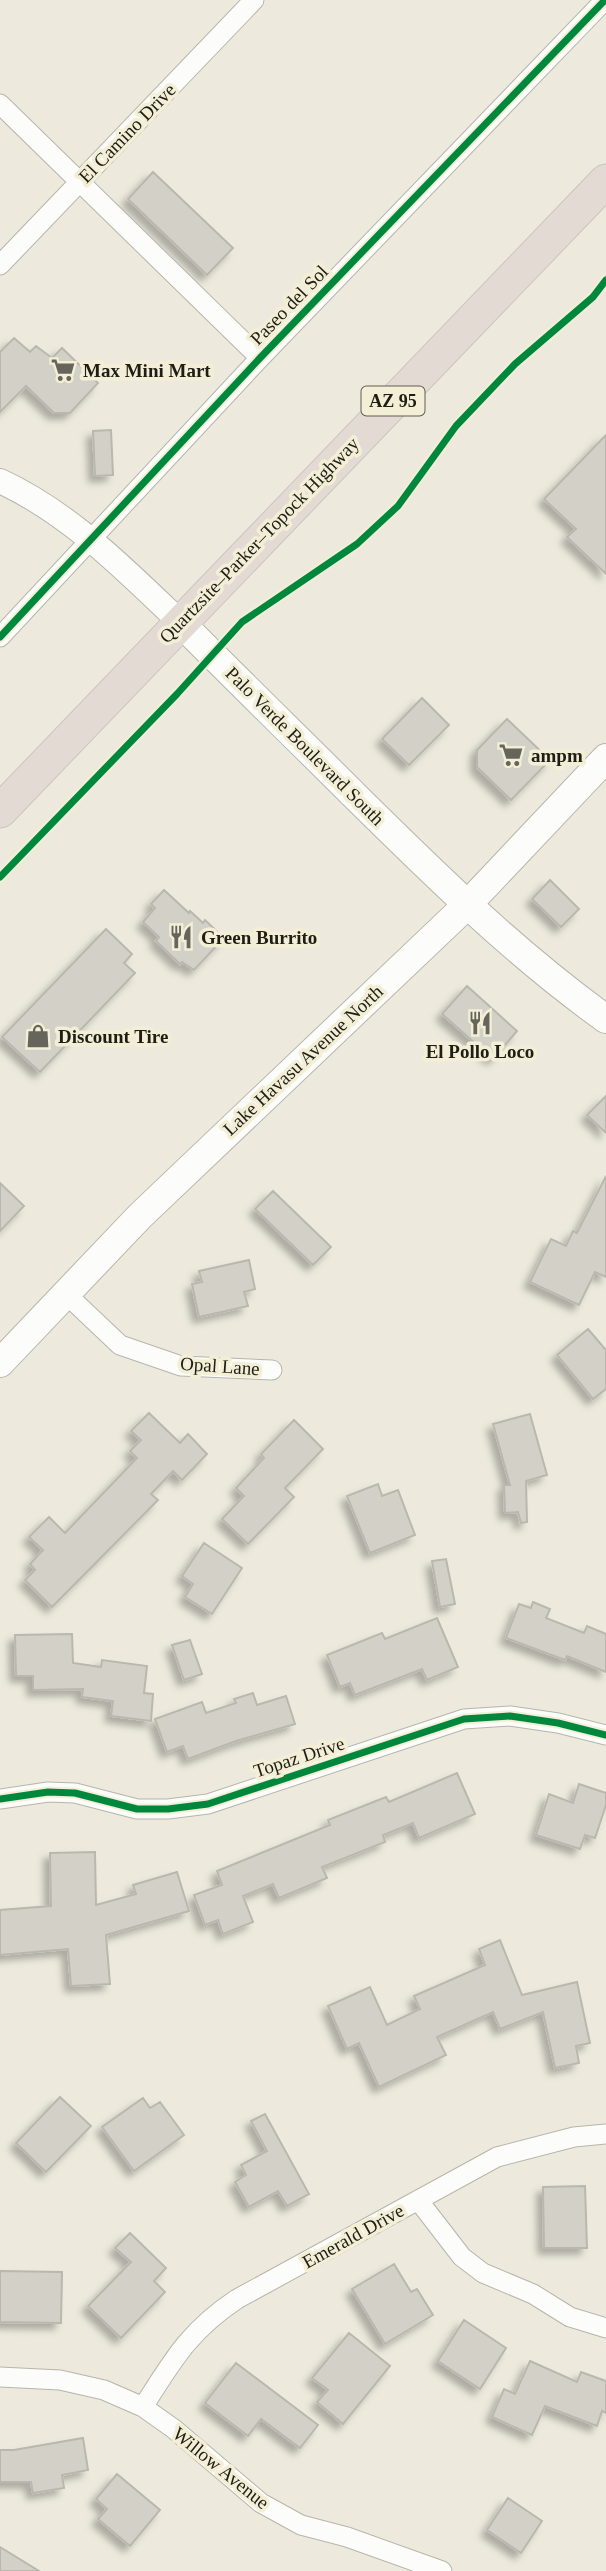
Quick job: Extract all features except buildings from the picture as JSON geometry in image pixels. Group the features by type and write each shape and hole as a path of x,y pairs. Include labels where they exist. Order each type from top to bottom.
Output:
{"highway":[{"name":"Quartzsite–Parker–Topock Highway","path":"0,811 606,180"}],"main road":[{"name":"Palo Verde Boulevard South","path":"180,622 467,905 568,992 606,1019"},
{"name":"Lake Havasu Avenue North","path":"0,1363 188,1168 467,905 606,758"}],"street":[{"name":"El Camino Drive","path":"0,265 254,0"},
{"name":"Paseo del Sol","path":"0,637 260,358 605,0"},
{"path":"0,104 260,358"},
{"name":"Palo Verde Boulevard South","path":"0,481 32,496 92,538 180,622"},
{"name":"Opal Lane","path":"65,1293 120,1345 181,1366 272,1370"},
{"name":"Topaz Drive","path":"0,1799 48,1792 75,1793 137,1809 169,1809 208,1804 464,1720 510,1716 558,1723 606,1735"},
{"name":"Emerald Drive","path":"143,2407 183,2345 211,2317 237,2299 498,2157 573,2137 606,2134"},
{"path":"418,2200 462,2257 483,2273 533,2294 570,2317 606,2328"},
{"name":"Willow Avenue","path":"0,2377 60,2379 104,2390 143,2407 174,2429 261,2503 300,2525 347,2537 442,2571"}],"cycle path":[{"path":"0,637 260,358 605,0"},
{"path":"0,877 177,694 242,622 357,544 398,506 456,426 515,364 593,297 606,280"},
{"path":"0,1799 48,1792 75,1793 137,1809 168,1809 208,1804 464,1719 510,1716 558,1723 606,1735"}],"place":[{"name":"Max Mini Mart","path":"63,370"},
{"name":"ampm","path":"511,755"},
{"name":"Green Burrito","path":"181,937"},
{"name":"El Pollo Loco","path":"480,1023"},
{"name":"Discount Tire","path":"38,1036"}]}
